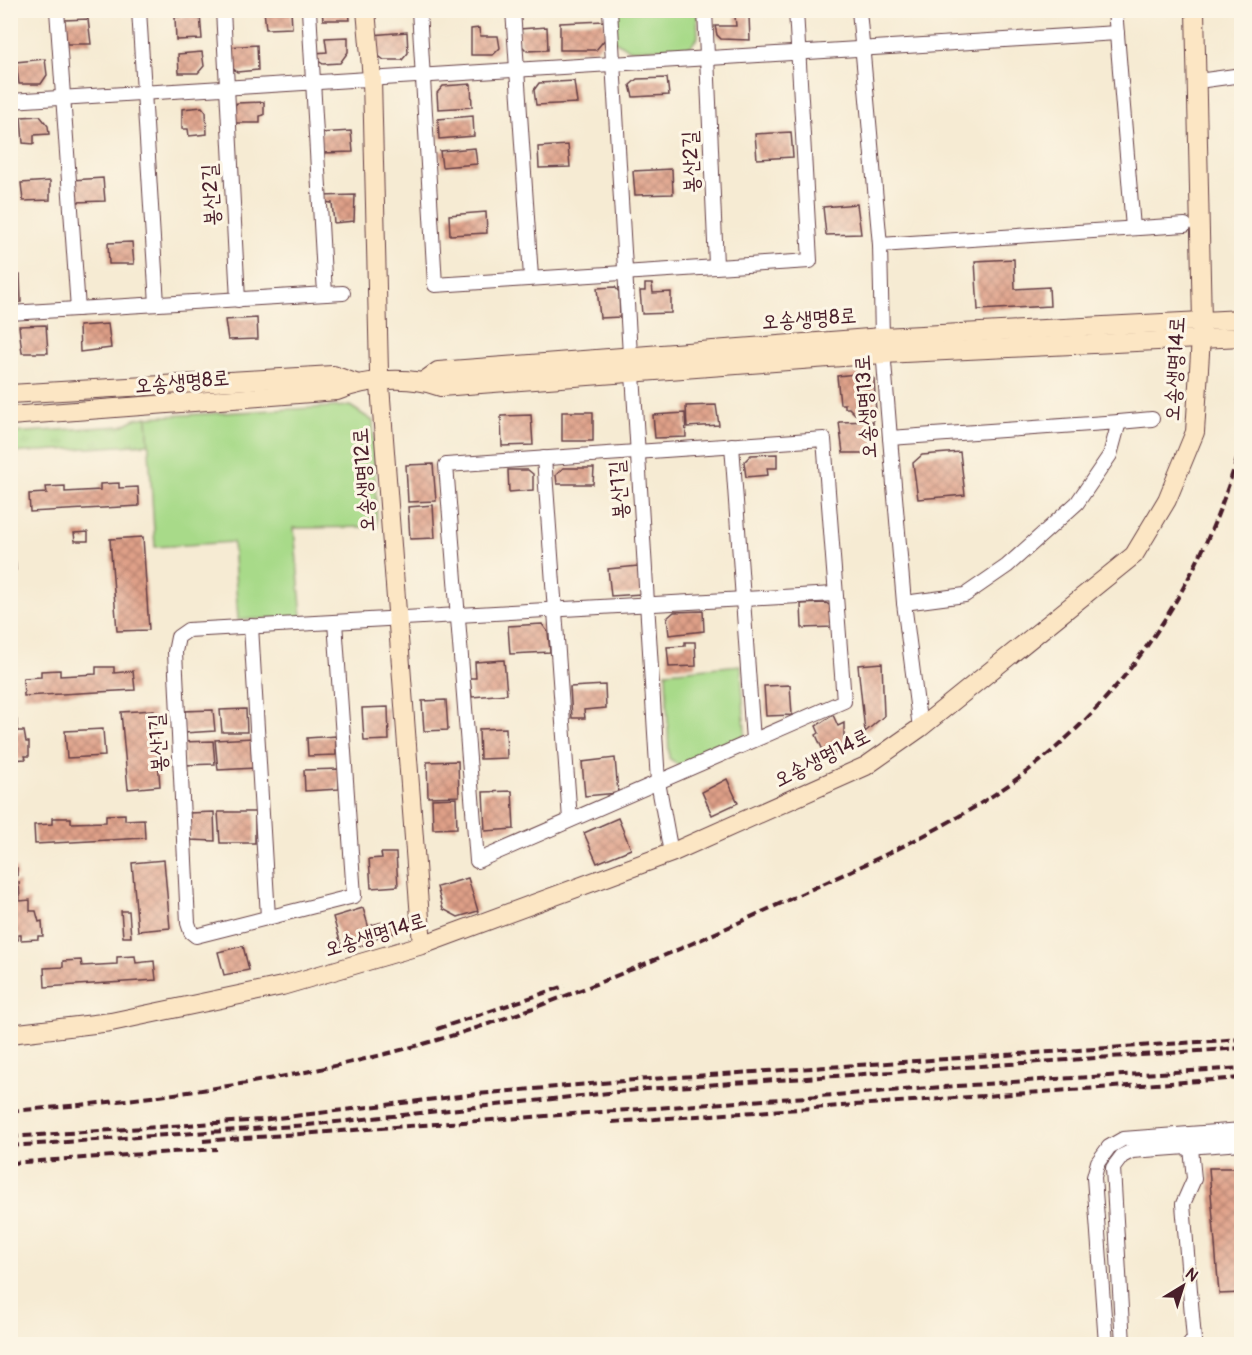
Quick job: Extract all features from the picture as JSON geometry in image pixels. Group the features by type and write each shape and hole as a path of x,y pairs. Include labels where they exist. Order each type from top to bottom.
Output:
{"street":[{"path":"57,10 78,309"},
{"path":"139,10 157,304"},
{"name":"봉산2길","path":"223,10 238,300"},
{"path":"309,10 325,294"},
{"name":"오송생명12로","path":"366,10 372,79 379,382 422,945"},
{"path":"419,10 435,285 531,277 624,274 716,265 810,261 796,10"},
{"path":"513,10 531,277"},
{"path":"610,10 630,356"},
{"name":"봉산2길","path":"705,10 709,57 716,265"},
{"name":"오송생명13로","path":"860,10 880,245 883,345 890,438 904,603 920,728"},
{"path":"1115,10 1133,228"},
{"name":"오송생명14로","path":"10,1034 111,1022 282,986 422,945 671,853 866,766 920,728 1134,555 1167,500 1195,432 1201,331 1195,10"},
{"path":"10,101 1117,33"},
{"path":"1198,81 1242,75"},
{"path":"880,245 1185,225"},
{"path":"10,313 343,294"},
{"path":"1201,331 1242,319"},
{"path":"1201,331 1242,337"},
{"name":"오송생명8로","path":"424,381 438,371 630,356 1201,331"},
{"name":"오송생명8로","path":"10,416 337,391 355,383 424,381 441,387 633,374 883,345"},
{"name":"봉산1길","path":"633,374 658,782 671,853"},
{"name":"오송생명8로","path":"10,394 333,375 355,383"},
{"path":"890,438 1152,419"},
{"path":"904,603 965,595 1006,566 1077,503 1110,455 1119,422"},
{"path":"824,439 834,594 844,701 477,861 446,465 638,452 824,439"},
{"path":"732,445 753,740"},
{"path":"544,458 570,820"},
{"name":"봉산1길","path":"268,917 196,936 191,933 188,924 175,652 178,637 188,630 834,594"},
{"path":"251,626 268,917 354,896 335,622"},
{"path":"1123,1344 1113,1168 1122,1156 1132,1151 1242,1130"},
{"path":"1106,1344 1095,1209 1094,1178 1098,1162 1109,1147 1124,1139 1190,1139 1242,1143"},
{"path":"1190,1139 1194,1179 1183,1204 1194,1340 1190,1344"}],"green space":[{"path":"610,11 697,11 698,37 690,47 631,50 612,40"},
{"path":"350,406 373,421 377,527 294,528 302,617 238,620 233,542 155,547 147,417"},
{"path":"147,417 149,444 11,453 11,433 122,426 135,419"},
{"path":"741,665 745,733 742,739 682,768 669,758 666,672"}],"building":[{"path":"264,10 291,10 292,28 266,29"},
{"path":"322,10 349,10 350,20 323,20"},
{"path":"200,15 202,39 176,40 175,17"},
{"path":"735,16 749,16 750,40 721,39 717,35 715,26 736,26"},
{"path":"88,19 91,44 67,44 64,20"},
{"path":"604,21 606,38 596,50 560,50 560,23"},
{"path":"547,27 548,50 527,51 520,44 519,29"},
{"path":"479,28 480,36 498,36 500,48 493,55 471,55 471,29"},
{"path":"407,32 408,53 402,60 384,60 372,51 371,35"},
{"path":"348,37 348,52 340,63 323,64 317,60 315,53 327,52 325,38"},
{"path":"257,45 258,70 237,72 228,64 227,47"},
{"path":"202,52 204,66 198,73 179,73 178,54"},
{"path":"45,59 47,75 41,84 19,84 16,62"},
{"path":"667,78 669,95 633,97 630,85 637,79"},
{"path":"574,81 577,103 536,105 534,90 539,83"},
{"path":"471,84 472,107 438,109 437,93 443,86"},
{"path":"264,102 264,115 260,116 260,123 232,123 231,110 237,103"},
{"path":"202,107 206,112 207,134 189,136 188,129 182,129 182,109"},
{"path":"40,116 48,126 49,134 34,135 34,144 23,143 21,117"},
{"path":"473,116 474,136 439,139 438,119"},
{"path":"351,131 353,152 322,153 320,133"},
{"path":"791,132 793,157 757,159 755,134"},
{"path":"568,145 570,167 539,168 538,147"},
{"path":"475,148 477,164 442,167 440,151"},
{"path":"672,169 673,194 635,195 633,171"},
{"path":"103,178 105,201 75,202 72,180"},
{"path":"50,181 50,200 23,201 21,183"},
{"path":"355,195 354,221 334,223 332,203 323,202 322,196"},
{"path":"857,204 861,234 826,235 823,207"},
{"path":"486,212 487,233 450,235 449,215"},
{"path":"132,242 134,264 109,264 108,243"},
{"path":"1014,259 1015,289 1049,287 1050,306 978,310 975,261"},
{"path":"10,275 20,275 21,302 10,303"},
{"path":"645,284 652,284 653,293 671,292 671,313 642,314 640,291 645,291"},
{"path":"615,287 619,292 620,317 600,318 597,288"},
{"path":"257,318 258,339 228,340 225,320"},
{"path":"108,324 111,348 80,352 79,326"},
{"path":"46,325 48,353 22,353 19,326"},
{"path":"866,373 874,379 876,413 855,414 849,408 845,408 845,404 840,404 837,376"},
{"path":"716,405 719,425 687,427 686,406"},
{"path":"562,412 593,412 593,441 562,441"},
{"path":"685,413 686,437 655,438 653,415"},
{"path":"531,415 533,445 502,446 501,416"},
{"path":"873,421 874,453 843,453 839,422"},
{"path":"960,452 965,495 918,499 913,463 922,455"},
{"path":"777,454 777,468 767,468 768,475 746,477 744,462 751,455"},
{"path":"433,464 436,501 408,502 406,465"},
{"path":"563,468 594,468 593,484 557,484 556,475"},
{"path":"508,470 528,470 533,474 533,490 509,492"},
{"path":"119,483 119,488 138,487 139,506 30,512 29,494 47,493 46,487 65,486 65,492 100,490 100,484"},
{"path":"433,505 435,538 410,539 408,507"},
{"path":"88,532 88,541 75,541 74,533"},
{"path":"143,537 149,630 117,631 110,539"},
{"path":"10,556 15,556 16,570 10,571"},
{"path":"638,566 641,594 611,596 608,569"},
{"path":"826,603 832,607 833,627 802,628 801,604"},
{"path":"703,611 704,631 669,635 667,618 674,612"},
{"path":"542,624 548,632 550,652 510,654 508,626"},
{"path":"685,642 695,642 696,666 669,667 667,647 685,646"},
{"path":"504,660 507,694 472,697 470,678 476,678 475,662"},
{"path":"882,663 884,716 865,732 858,665"},
{"path":"96,667 114,667 114,673 133,671 135,690 24,696 23,678 41,677 41,671 60,670 60,676 96,674"},
{"path":"605,685 606,708 584,710 585,718 572,718 570,687"},
{"path":"790,685 792,715 766,716 764,686"},
{"path":"446,700 448,730 424,731 422,701"},
{"path":"388,707 389,740 364,741 362,708"},
{"path":"246,709 247,732 222,732 220,710"},
{"path":"154,710 160,786 128,789 121,712"},
{"path":"213,710 215,731 184,733 182,711"},
{"path":"833,715 838,726 844,723 844,749 826,757 816,735 819,733 816,726"},
{"path":"17,720 17,731 24,731 26,742 29,742 29,756 25,756 26,759 10,760 10,721"},
{"path":"506,728 507,758 480,759 479,729"},
{"path":"103,729 105,756 67,758 65,731"},
{"path":"336,736 336,755 308,756 307,738"},
{"path":"253,738 255,768 218,770 215,740"},
{"path":"213,741 215,764 184,765 183,742"},
{"path":"615,758 618,793 585,796 582,762"},
{"path":"458,761 459,796 428,797 427,762"},
{"path":"339,769 339,789 305,791 304,770"},
{"path":"727,779 738,803 712,815 702,792"},
{"path":"512,791 514,829 485,831 483,792"},
{"path":"456,798 457,828 433,829 432,799"},
{"path":"214,812 215,841 190,840 188,813"},
{"path":"218,812 255,812 255,843 220,843"},
{"path":"125,814 125,820 144,819 145,838 35,844 34,825 52,824 52,818 71,818 71,823 106,822 106,815"},
{"path":"618,818 631,849 597,863 584,833"},
{"path":"381,853 396,853 398,886 371,888 369,859 382,858"},
{"path":"164,860 170,928 138,931 132,863"},
{"path":"17,868 17,877 10,877 10,869"},
{"path":"468,878 478,911 458,917 443,909 437,887"},
{"path":"19,882 20,901 30,900 30,911 36,911 39,922 42,921 43,936 38,936 38,939 21,940 21,935 18,935 18,940 10,939 10,883"},
{"path":"363,908 373,942 343,951 333,917"},
{"path":"121,911 129,911 131,937 123,937"},
{"path":"391,920 395,933 375,938 372,925"},
{"path":"243,946 249,970 224,975 218,952"},
{"path":"135,956 136,963 154,961 156,980 45,987 44,968 63,967 63,961 81,960 82,966 117,964 117,957"},
{"path":"1209,1168 1242,1168 1242,1293 1219,1294"}],"railway":[{"path":"10,1111 132,1099 255,1081 316,1070 436,1040 533,1008 650,962 837,877 938,828 970,810 1031,768 1060,744 1122,679 1173,606 1195,566 1229,484 1242,441"},
{"path":"437,1029 565,986"},
{"path":"10,1137 261,1120 477,1094 635,1080 1242,1039"},
{"path":"10,1146 308,1125 646,1089 1242,1048"},
{"path":"203,1141 1040,1080 1242,1068"},
{"path":"612,1122 1242,1078"},
{"path":"10,1163 217,1149"}]}
